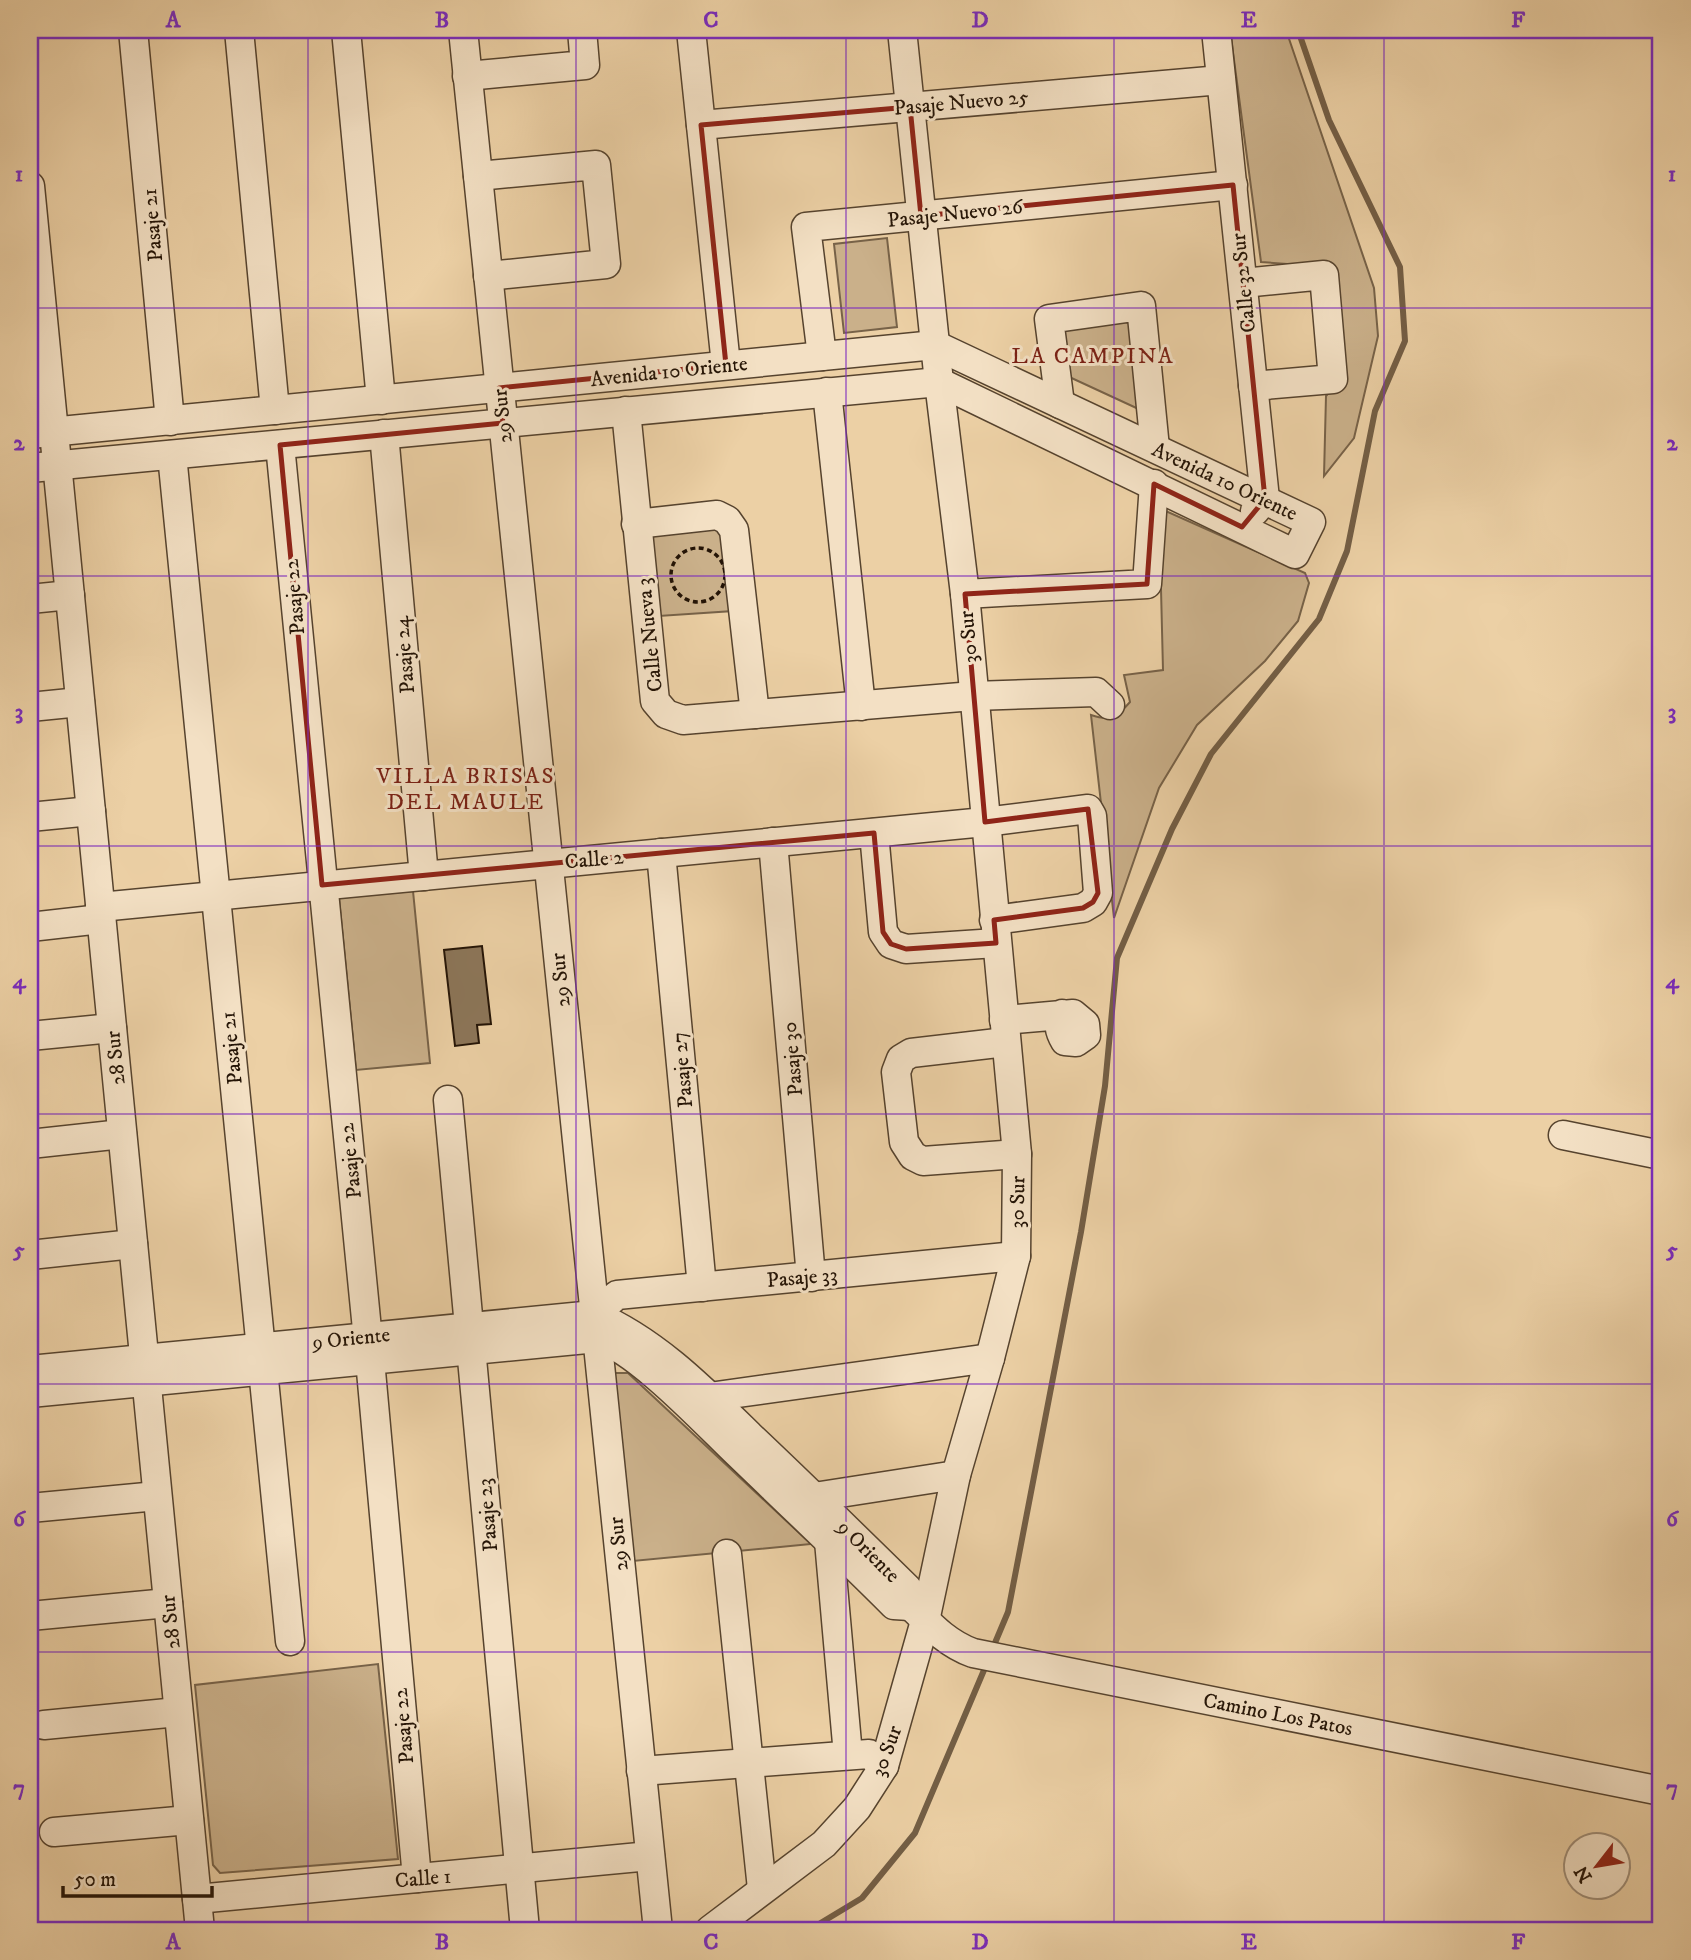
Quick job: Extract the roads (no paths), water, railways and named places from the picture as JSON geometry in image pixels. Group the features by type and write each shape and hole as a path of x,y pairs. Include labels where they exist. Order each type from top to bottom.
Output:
{"street":[{"name":"Pasaje 21","path":"133,30 170,421"},
{"path":"239,30 275,410"},
{"path":"346,30 381,400"},
{"name":"29 Sur","path":"463,30 657,1930"},
{"path":"467,76 586,65 582,30"},
{"path":"691,30 726,365"},
{"name":"30 Sur","path":"710,1930 762,1889 805,1861 824,1844 857,1808 884,1766 918,1613 1016,1256 1017,1154 965,594 939,382 902,30"},
{"name":"Calle 32 Sur","path":"1216,30 1265,499"},
{"name":"Pasaje Nuevo 25","path":"701,125 1221,80"},
{"path":"478,176 596,165 606,264 488,276"},
{"name":"Pasaje Nuevo 26","path":"822,356 806,226 1233,185"},
{"name":"28 Sur","path":"30,186 43,467 70,595 200,1930"},
{"path":"1243,283 1324,275 1333,379 1254,386"},
{"path":"1060,404 1049,318 1141,306 1155,448"},
{"name":"Avenida 10 Oriente","path":"42,433 935,345 1311,522 1295,554 939,382 43,467"},
{"path":"827,392 861,705"},
{"name":"Calle Nueva 3","path":"626,411 655,701 666,714 683,720 974,696 1096,692 1110,705"},
{"name":"Pasaje 24","path":"384,435 424,876"},
{"name":"Pasaje 22","path":"280,444 321,885 369,1348 417,1878"},
{"name":"Pasaje 21","path":"172,455 290,1641"},
{"path":"965,594 1146,584 1154,484"},
{"path":"1241,527 1265,499"},
{"path":"636,524 717,515 727,520 734,530 755,714"},
{"path":"30,599 70,595"},
{"path":"30,707 80,702"},
{"name":"Calle 2","path":"30,927 216,895 985,822 1088,809 1092,816 1098,893 1093,902 1083,908 995,931"},
{"path":"30,817 90,811"},
{"path":"874,832 883,932 891,944 906,949 995,931"},
{"name":"Pasaje 30","path":"773,842 811,1277"},
{"name":"Pasaje 27","path":"661,853 702,1287"},
{"path":"1017,1154 923,1161 913,1156 904,1142 896,1072 901,1059 911,1053 1005,1031 1062,1014"},
{"path":"30,1036 112,1028"},
{"name":"Pasaje 23","path":"448,1100 525,1930"},
{"path":"30,1144 122,1134"},
{"path":"1563,1135 1661,1155"},
{"path":"30,1255 133,1244"},
{"name":"Pasaje 33","path":"596,1326 617,1295 1016,1256"},
{"name":"9 Oriente","path":"30,1370 145,1370 616,1324 649,1345 709,1397 814,1497 908,1589 918,1613"},
{"name":"9 Oriente","path":"596,1326 690,1407 894,1605 918,1613"},
{"path":"709,1397 990,1358"},
{"name":"9 Oriente","path":"30,1393 145,1370"},
{"path":"814,1497 956,1475"},
{"path":"30,1508 157,1496"},
{"path":"829,1541 848,1755"},
{"path":"727,1554 762,1889"},
{"path":"30,1616 168,1603"},
{"name":"Camino Los Patos","path":"918,1613 957,1647 982,1654 1661,1791"},
{"path":"44,1725 178,1712"},
{"path":"641,1771 869,1754 884,1766"},
{"path":"54,1832 189,1820"},
{"name":"Calle 1","path":"197,1899 650,1856"}],"waterway":[{"path":"992,1650 1008,1612 1081,1232 1105,1086 1117,958 1172,829 1211,754 1319,619 1347,551 1375,411 1405,341 1400,267 1329,120 1298,30"},
{"path":"809,1930 862,1898 915,1833 987,1663"}],"district":[{"name":"LA CAMPINA","path":"1093,355"},
{"name":"VILLA BRISAS DEL MAULE","path":"466,788"}]}
